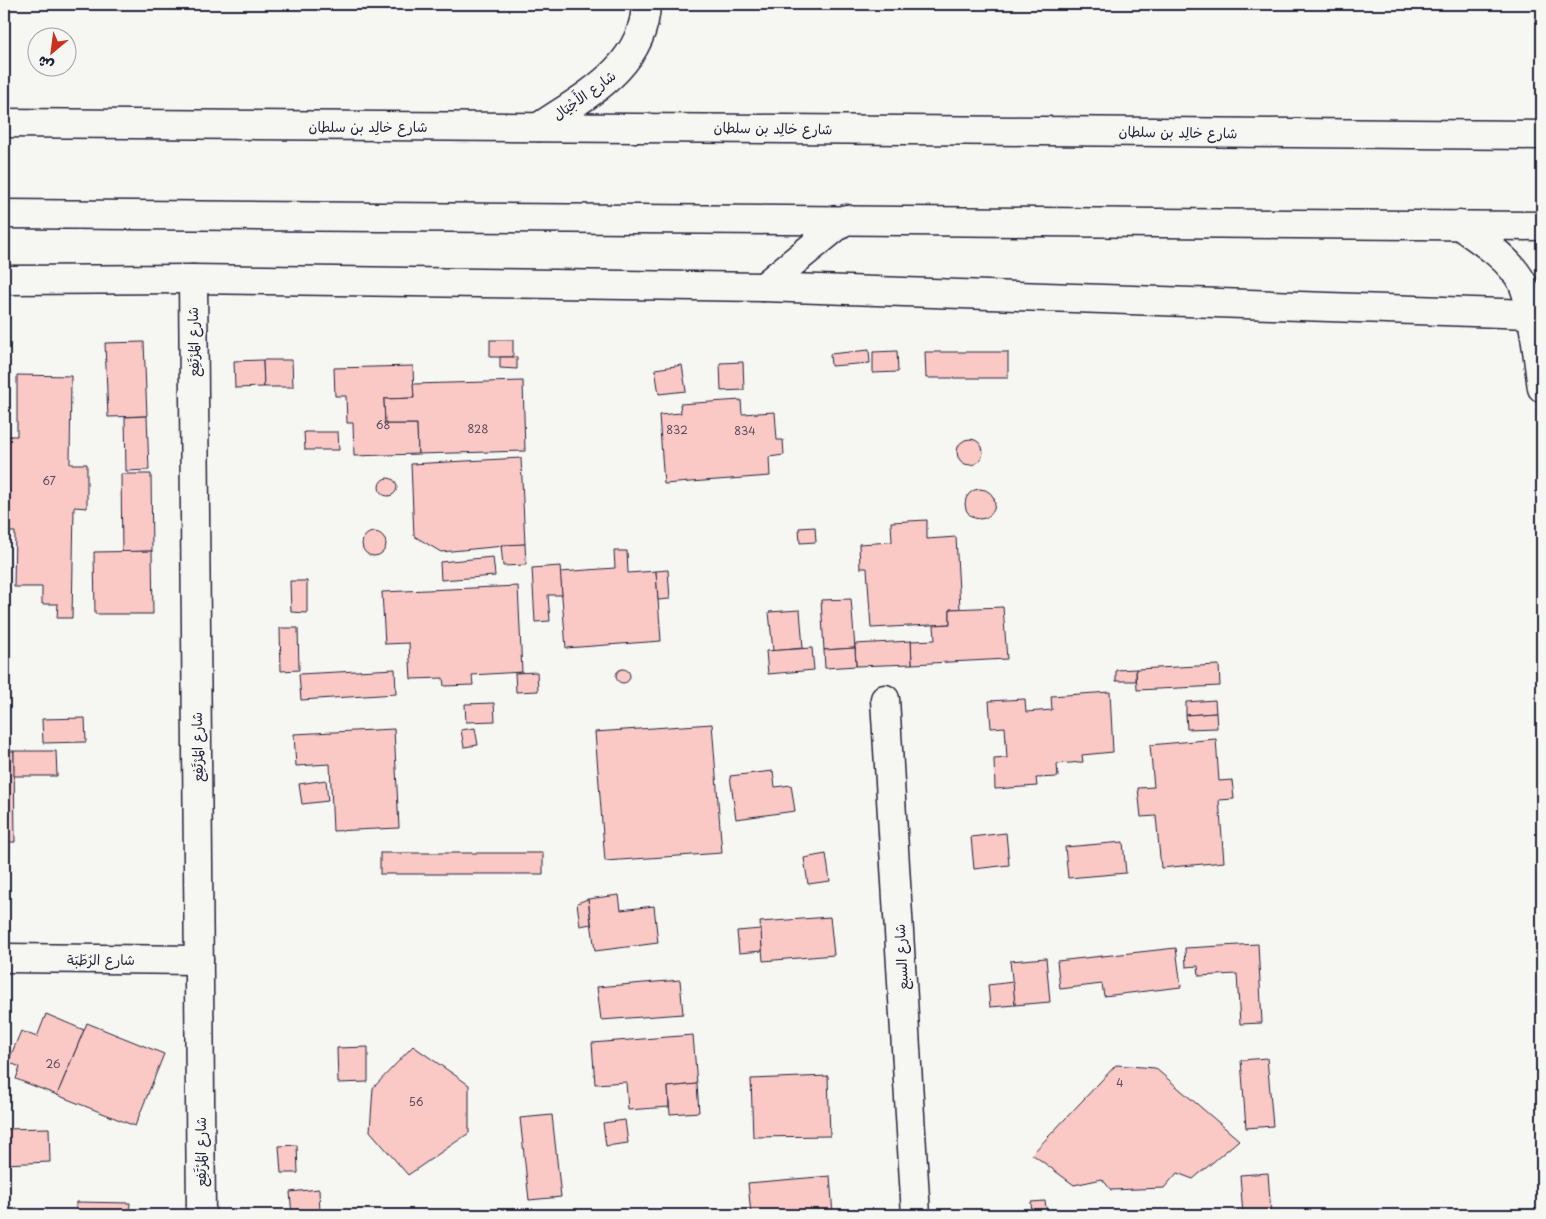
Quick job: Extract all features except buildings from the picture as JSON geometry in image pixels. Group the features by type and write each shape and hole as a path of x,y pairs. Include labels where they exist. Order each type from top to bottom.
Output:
{"street":[{"name":"شارع الأَجْيَال","path":"538,127 595,90 618,70 628,58 639,37 646,4"},
{"name":"شارع خالِد بن سلطان","path":"4,123 1542,135"},
{"path":"4,214 846,219 1542,226"},
{"path":"763,287 846,219"},
{"path":"1459,225 1502,258 1522,282 1530,314 1542,388"},
{"path":"4,280 193,279 763,287 1530,314"},
{"name":"شارع المُرْتَفِع","path":"193,279 201,1215"},
{"name":"شارع السبع","path":"885,699 916,1215"},
{"name":"شارع الرُطَبَة","path":"4,958 199,960"}]}
